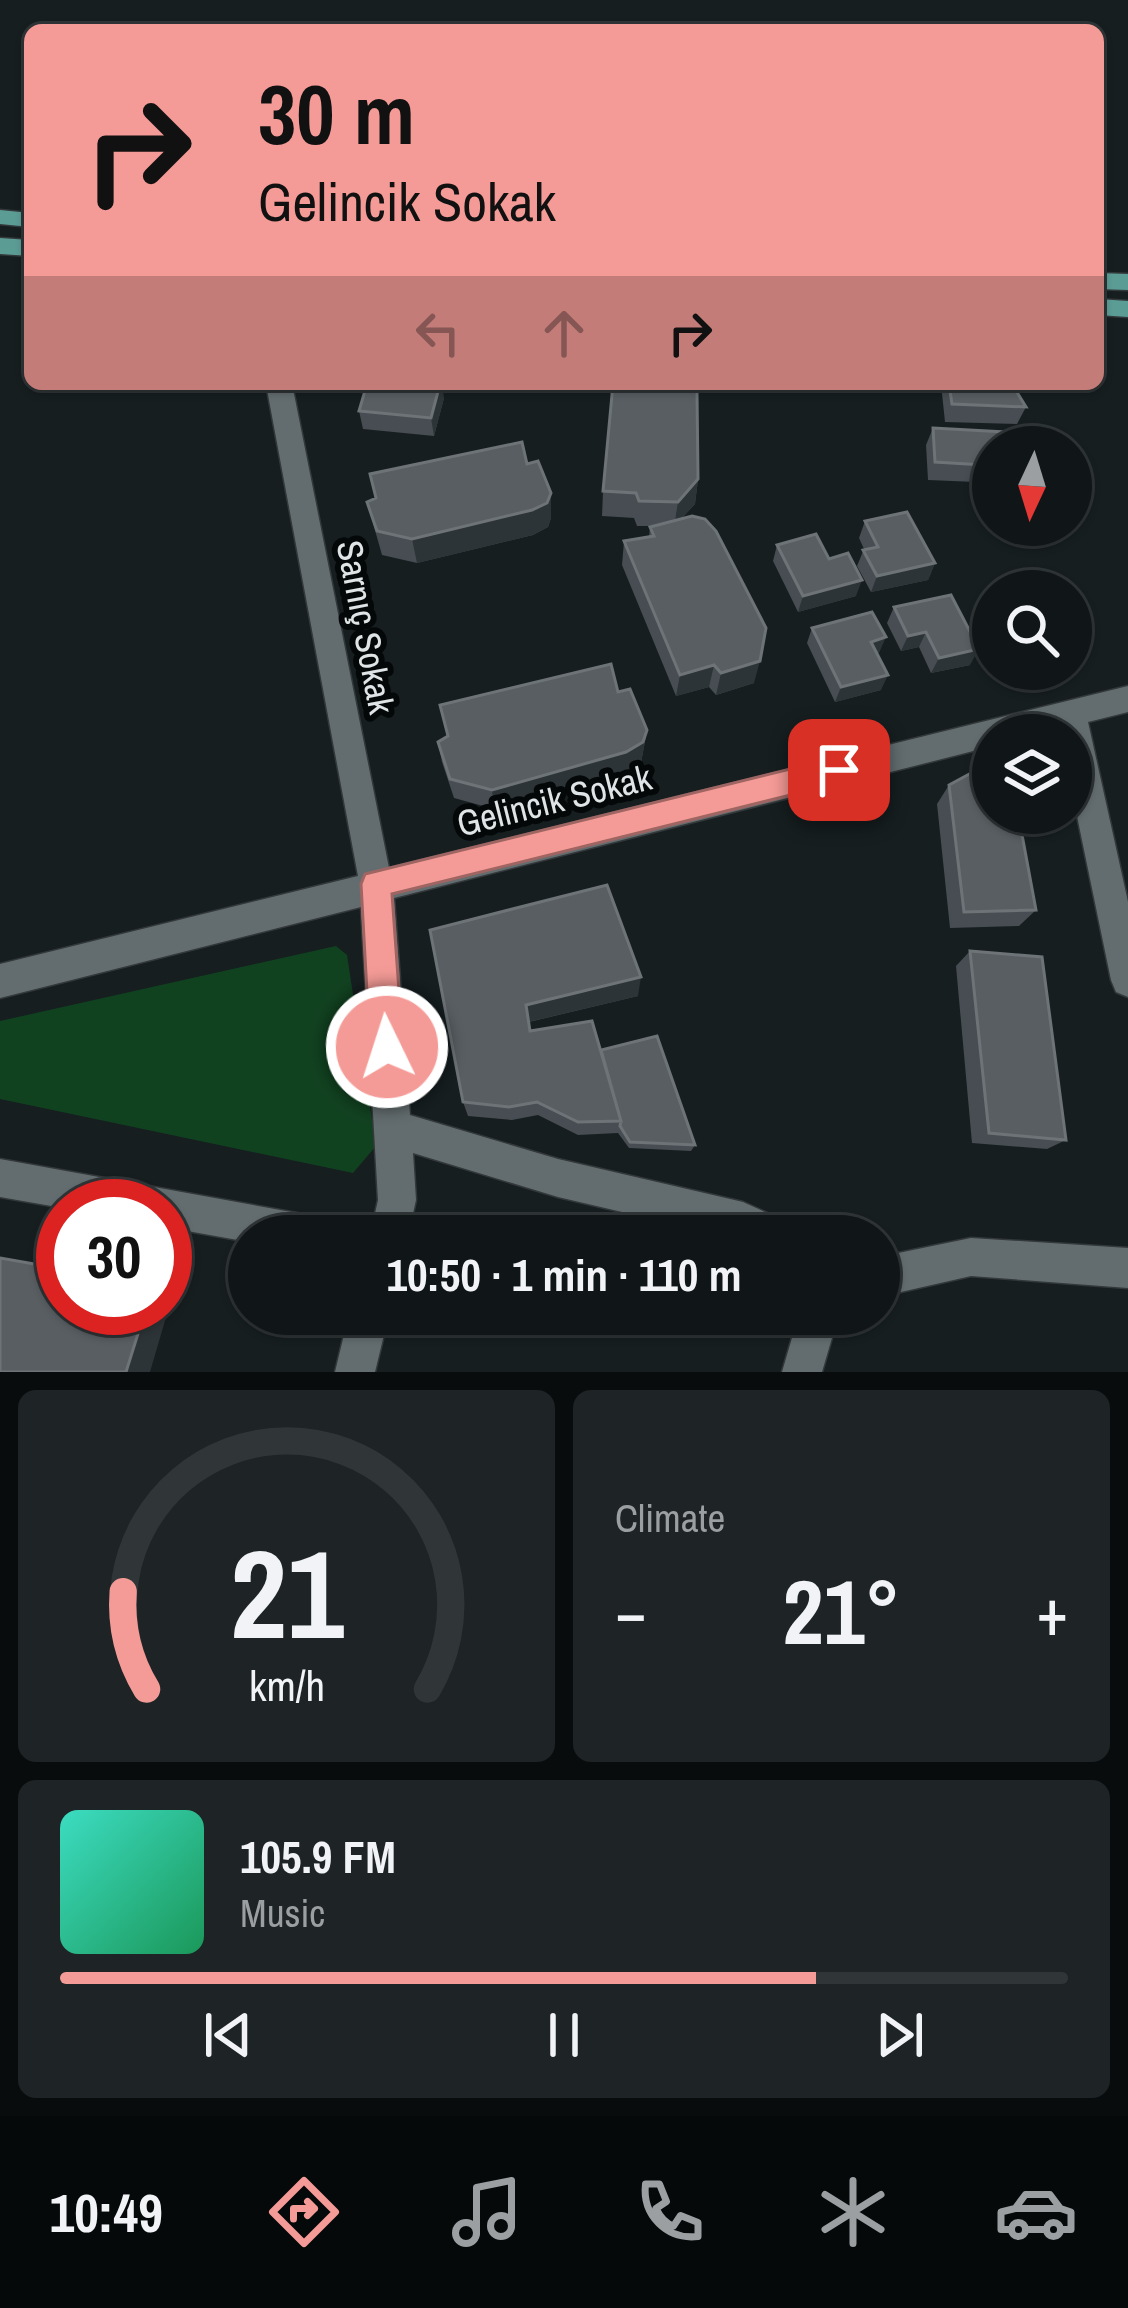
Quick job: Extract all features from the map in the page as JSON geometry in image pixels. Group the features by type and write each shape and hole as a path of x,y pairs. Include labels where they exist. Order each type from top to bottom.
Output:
{"street":[{"name":"Sarnıç Sokak","path":"280,390 376,884 398,1200 394,1215"},
{"name":"Gelincik Sokak","path":"0,981 1128,699"},
{"path":"1071,713 1128,980"},
{"path":"392,1128 558,1178 717,1215"},
{"path":"0,1178 36,1185"},
{"path":"192,1213 228,1219"},
{"path":"900,1272 971,1257 1128,1268"},
{"path":"355,1372 364,1335"},
{"path":"802,1372 813,1335"}],"green space":[{"path":"336,946 347,955 376,1146 353,1173 0,1099 0,1021"}],"building":[{"path":"365,390 438,390 431,418 359,411"},
{"path":"612,390 696,390 698,479 678,502 639,501 636,493 603,491"},
{"path":"950,390 1016,390 1026,407 952,404"},
{"path":"933,428 972,430 972,464 935,462"},
{"path":"522,442 527,464 538,461 551,493 547,503 412,539 377,531 367,502 376,498 370,474"},
{"path":"907,512 935,563 877,576 863,550 878,547 865,521"},
{"path":"692,516 705,519 716,531 766,628 760,661 721,673 714,665 680,675 624,541 654,536 650,527"},
{"path":"816,534 829,559 848,553 862,580 803,596 777,545"},
{"path":"951,595 972,636 972,651 939,658 926,632 908,636 894,607"},
{"path":"872,612 886,637 871,642 888,675 841,687 812,628"},
{"path":"611,664 618,692 630,689 647,730 643,742 626,752 492,790 450,779 438,742 448,736 440,705"},
{"path":"972,773 972,834 1022,834 1036,910 964,912 949,785"},
{"path":"607,885 641,977 526,1005 530,1031 592,1021 621,1121 578,1122 537,1102 509,1107 463,1102 430,930"},
{"path":"970,951 1042,957 1066,1140 989,1133"},
{"path":"657,1036 695,1145 630,1142 620,1126 601,1050"},
{"path":"0,1258 36,1264 36,1335 138,1335 126,1372 0,1372"}],"route":[{"path":"387,1047 376,884 839,770"}]}
